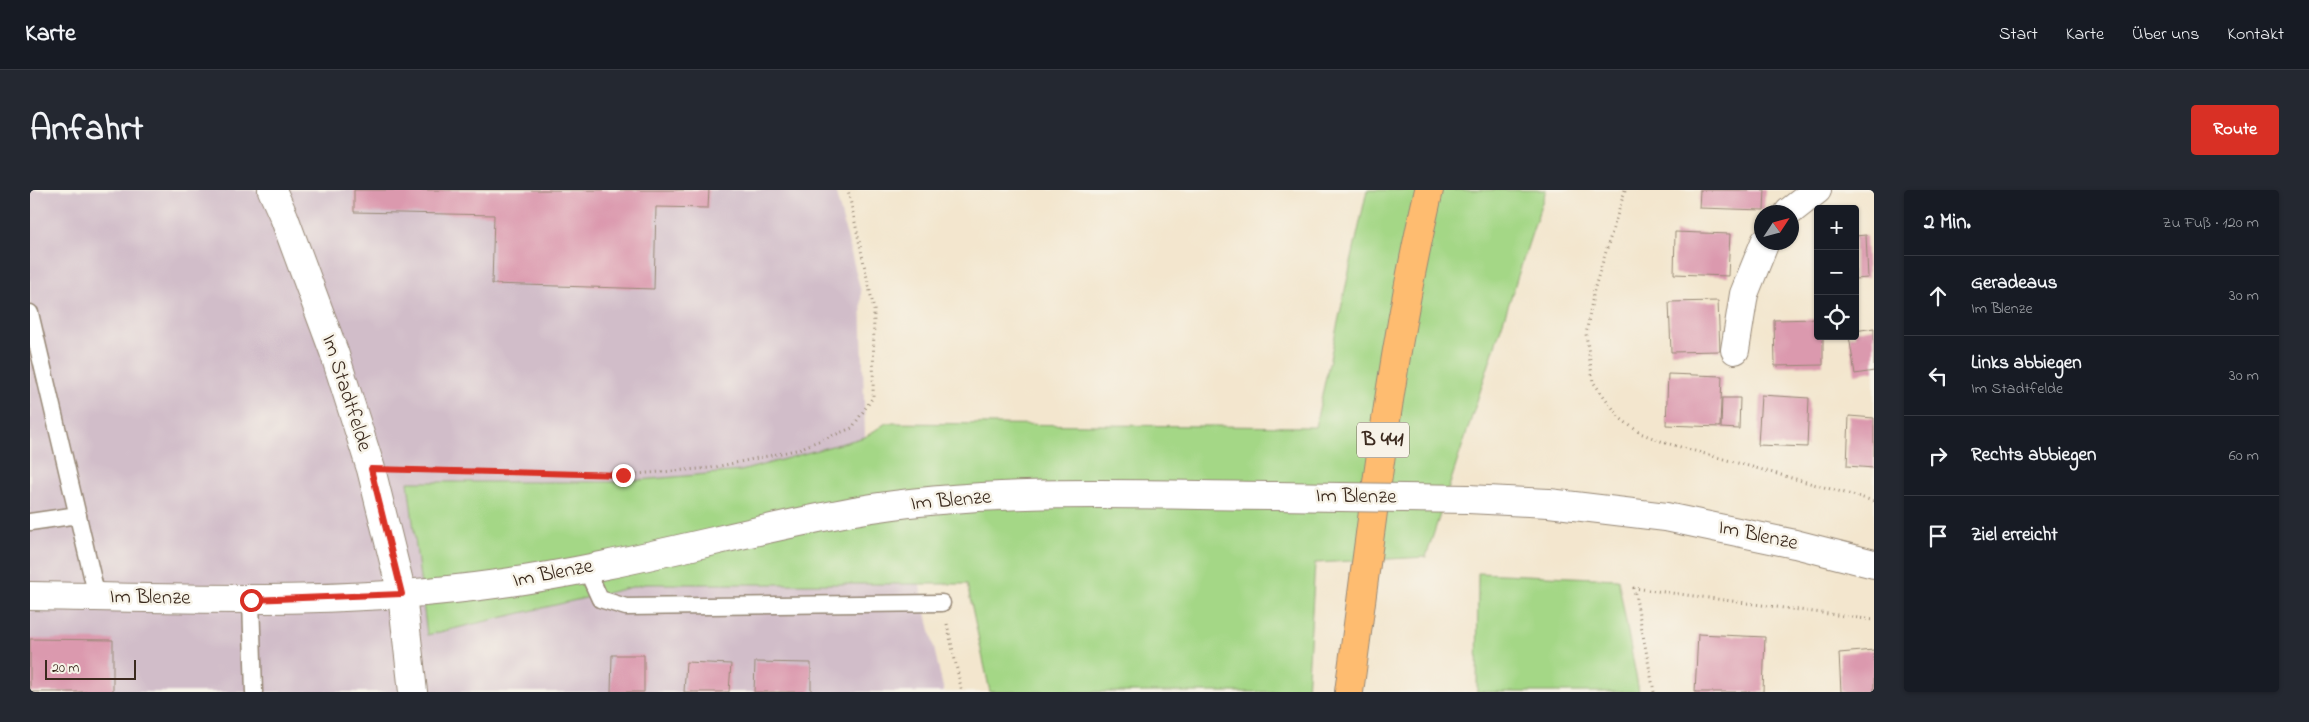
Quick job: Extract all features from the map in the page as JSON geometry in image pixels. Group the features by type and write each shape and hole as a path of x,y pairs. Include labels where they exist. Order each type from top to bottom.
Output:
{"main road":[{"name":"B 441","path":"1348,692 1387,411 1416,245 1429,190"}],"street":[{"name":"Im Stadtfelde","path":"272,190 284,217 334,352 371,469 402,594 413,692"},
{"path":"1798,205 1817,190"},
{"path":"1735,350 1744,294 1760,250"},
{"name":"Im Blenze","path":"30,596 251,600 402,594 497,584 586,568 856,511 958,499 1079,495 1468,499 1549,503 1666,517 1795,544 1874,564"}],"lane":[{"path":"30,313 97,597"},
{"path":"30,522 78,515"},
{"path":"586,568 600,598 626,607 942,603"},
{"path":"251,600 254,692"}],"path":[{"path":"371,469 623,475 711,468 796,450 852,428 873,397 874,310 848,190"},
{"path":"1625,190 1594,290 1586,334 1593,382 1621,419 1640,433 1666,443 1874,501"},
{"path":"1654,692 1634,588 1874,620"},
{"path":"942,603 962,692"}],"shaded area":[{"path":"30,190 835,190 861,292 865,437 741,471 618,482 427,635 645,584 919,582 944,692 30,692"}],"green space":[{"path":"1367,190 1546,190 1426,557 1315,563 1307,692 990,692 967,584 645,584 427,635 408,482 618,482 741,471 865,437 886,423 1315,427"},
{"path":"1478,573 1618,579 1639,692 1477,692"}],"building":[{"path":"354,190 709,190 708,208 656,207 654,289 492,284 494,215 354,212"},
{"path":"1700,190 1765,190 1764,205 1754,205 1754,210 1699,208"},
{"path":"1675,232 1730,234 1728,276 1674,274"},
{"path":"1866,235 1868,278 1859,279 1859,236"},
{"path":"1718,301 1720,351 1671,352 1669,302"},
{"path":"1814,319 1814,340 1823,340 1823,365 1775,366 1774,320"},
{"path":"1874,328 1874,371 1855,374 1850,340 1859,340 1859,330"},
{"path":"1668,374 1722,376 1720,427 1666,425"},
{"path":"1761,395 1809,398 1807,447 1758,445"},
{"path":"1722,398 1740,398 1739,429 1721,428"},
{"path":"1849,416 1874,418 1874,468 1847,466"},
{"path":"1698,634 1765,637 1763,692 1695,692"},
{"path":"30,639 113,640 113,692 30,692"},
{"path":"1874,650 1874,692 1841,692 1839,653"},
{"path":"612,655 644,655 644,692 611,692"},
{"path":"686,662 731,664 729,692 684,692"},
{"path":"755,662 811,663 811,692 754,692"}],"route":[{"path":"251,600 402,594 371,469 623,475"}]}
